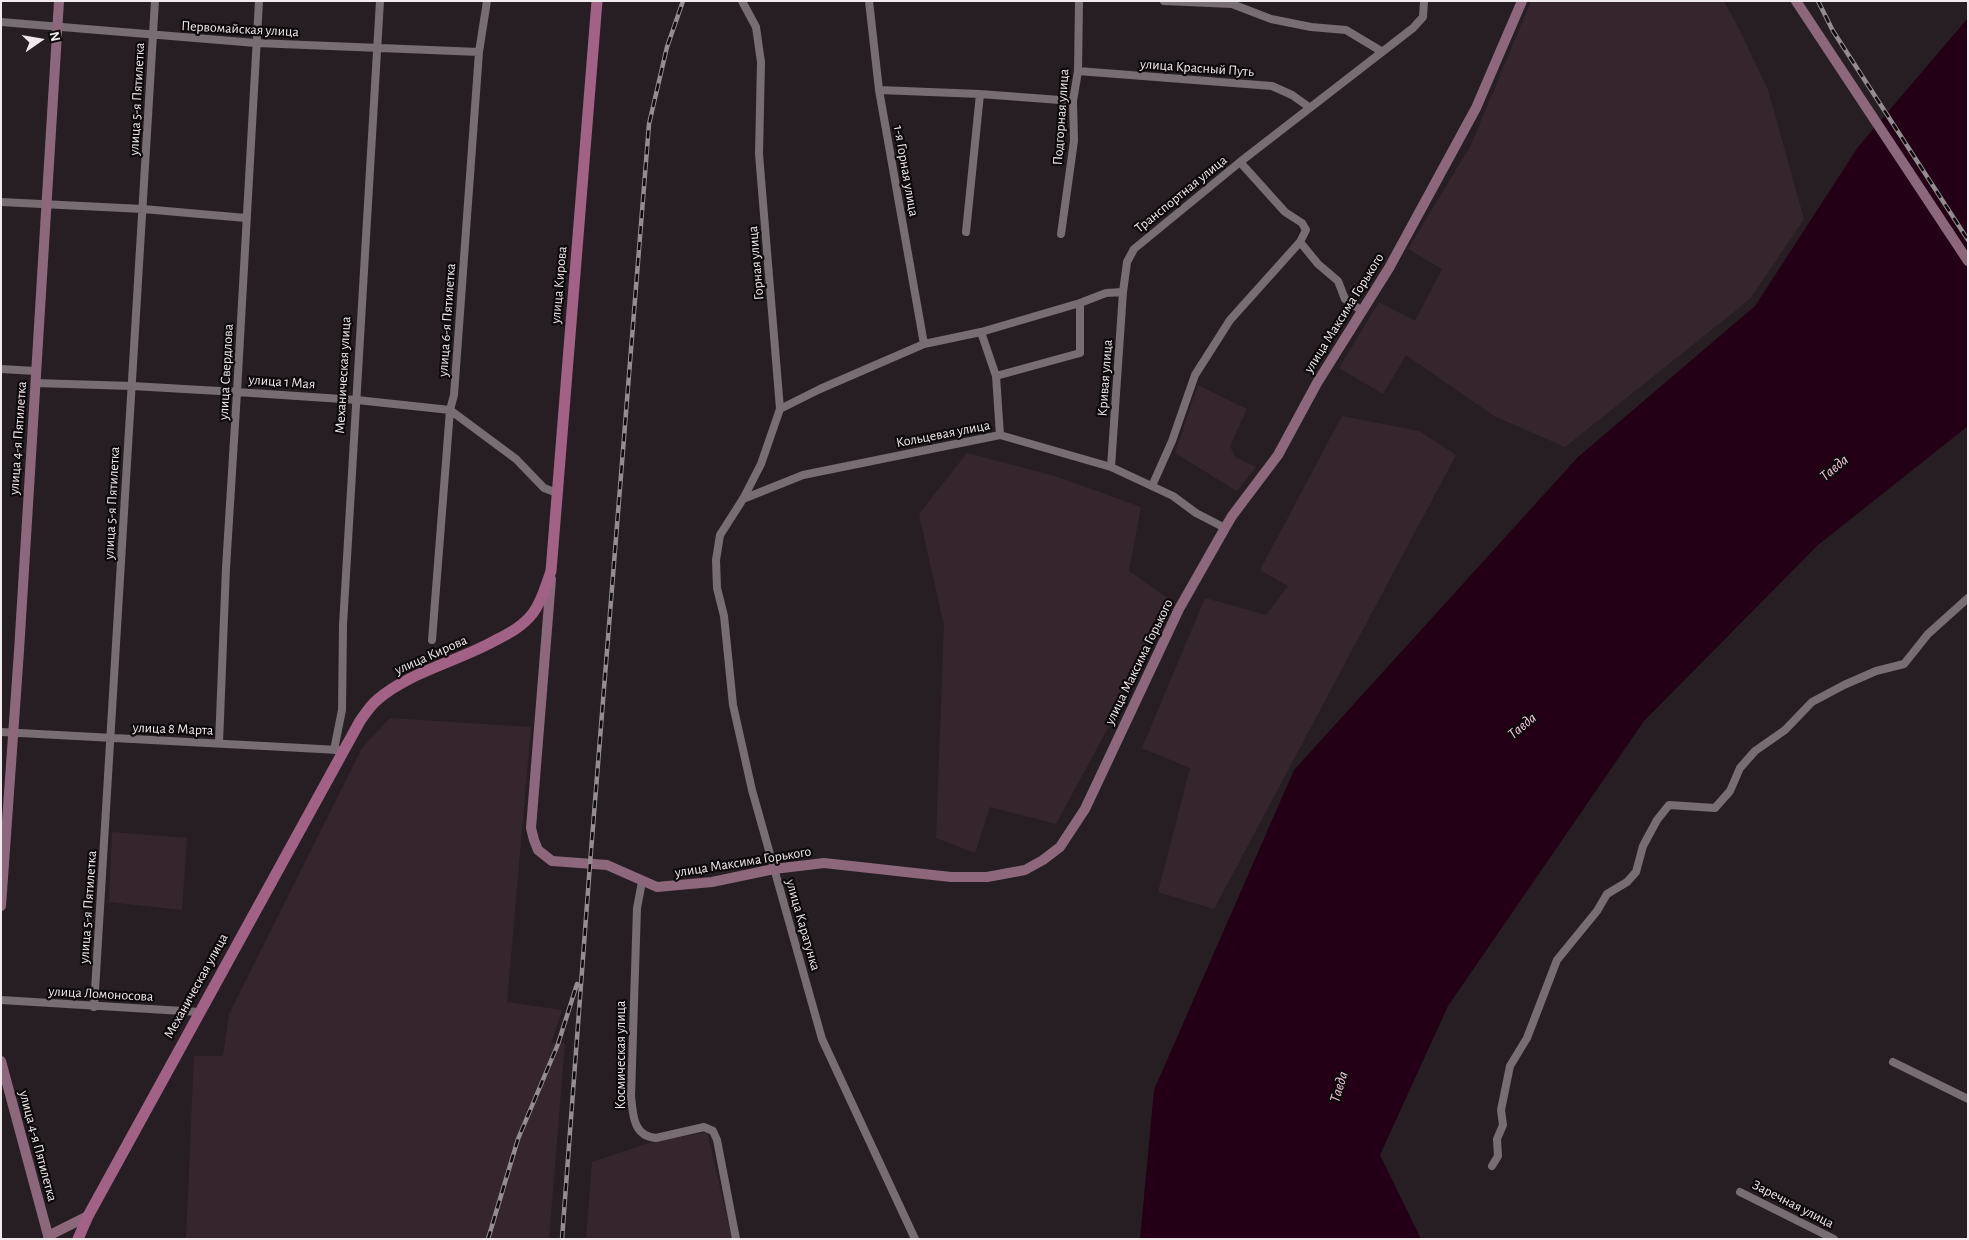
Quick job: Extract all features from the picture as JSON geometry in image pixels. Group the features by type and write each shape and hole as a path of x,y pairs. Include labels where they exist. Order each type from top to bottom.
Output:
{"main road":[{"name":"улица Кирова","path":"339,750 376,701 393,688 432,669 476,652 523,624 542,597 551,571 597,1"},
{"name":"Механическая улица","path":"78,1239 88,1216 339,750"}],"street":[{"name":"улица 4-я Пятилетка","path":"1,906 14,733 59,1"},
{"name":"улица 5-я Пятилетка","path":"94,1006 155,1"},
{"name":"улица Свердлова","path":"219,743 226,568 238,392 259,1"},
{"name":"Механическая улица","path":"339,750 344,625 380,1"},
{"name":"улица 6-я Пятилетка","path":"432,640 450,410 454,395 478,52 486,1"},
{"name":"Горная улица","path":"731,515 743,499 761,464 780,409 759,154 761,62 756,27 742,1"},
{"name":"1-я Горная улица","path":"869,1 879,90 924,344"},
{"name":"Подгорная улица","path":"1061,234 1074,142 1073,101 1078,72 1079,1"},
{"path":"1164,1 1232,4 1271,19 1311,27 1346,30 1381,51"},
{"name":"Транспортная улица","path":"1123,292 1127,262 1134,248 1240,162 1413,28 1423,17 1424,1"},
{"name":"улица Максима Горького","path":"531,828 538,850 552,861 607,866 657,887 712,882 774,868 824,863 950,877 987,877 1024,870 1043,860 1060,847 1084,808 1179,609 1225,528 1278,455 1317,383 1389,268 1476,108 1522,1"},
{"path":"1796,1 1968,260"},
{"name":"Первомайская улица","path":"1,22 256,43 478,52"},
{"name":"улица Красный Путь","path":"1078,72 1272,86 1292,95 1309,108"},
{"path":"879,90 980,94 1073,101"},
{"path":"966,232 980,94"},
{"path":"1152,486 1172,441 1195,376 1230,320 1300,242 1306,230 1302,223 1285,212 1240,162"},
{"path":"1,202 143,209 246,218"},
{"path":"1300,242 1318,264 1338,281 1345,299 1362,311"},
{"path":"780,409 820,389 924,344 981,332 1080,303 1106,293 1123,292"},
{"name":"Кривая улица","path":"1111,467 1123,292"},
{"path":"996,376 1080,353 1080,303"},
{"path":"981,332 996,376 1000,412 1000,435"},
{"path":"1,369 36,371"},
{"name":"улица 1 Мая","path":"35,383 238,392 357,400 450,410"},
{"path":"450,410 516,459 544,488 557,493"},
{"name":"Кольцевая улица","path":"743,499 803,475 1000,435 1111,467 1173,496 1196,513 1225,528"},
{"name":"улица Каратунка","path":"731,515 720,535 716,560 717,588 724,616 733,705 752,790 822,1039 915,1239"},
{"name":"улица Кирова","path":"531,828 551,571"},
{"path":"1492,1166 1498,1156 1497,1139 1503,1125 1500,1110 1510,1066 1527,1038 1556,960 1597,911 1607,894 1627,882 1636,872 1643,846 1658,820 1670,806 1715,808 1730,791 1740,768 1755,751 1785,730 1812,702 1876,670 1904,664 1928,634 1968,598"},
{"name":"улица 8 Марта","path":"1,732 339,750"},
{"name":"Космическая улица","path":"642,882 636,918 631,1096 634,1121 636,1127 649,1137 656,1138 704,1127 713,1131 717,1140 736,1239"},
{"name":"улица Ломоносова","path":"1,1000 199,1012"},
{"name":"улица 4-я Пятилетка","path":"1,1060 46,1238"},
{"path":"1892,1062 1968,1099"},
{"name":"Заречная улица","path":"1740,1192 1834,1239"},
{"path":"46,1238 88,1216"}],"shaded area":[{"path":"1531,1 1724,1 1768,90 1804,219 1750,299 1565,447 1494,416 1406,355 1383,394 1339,368 1379,302 1415,321 1442,269 1408,249 1471,145"},
{"path":"1198,385 1247,409 1230,446 1235,457 1256,467 1237,491 1175,453"},
{"path":"1342,416 1419,431 1456,455 1214,909 1158,892 1190,768 1142,748 1205,598 1266,615 1288,586 1260,570"},
{"path":"967,453 1055,476 1141,507 1129,571 1166,597 1144,661 1056,824 990,807 975,853 936,838 944,626 919,514"},
{"path":"390,718 531,727 507,1002 562,1010 551,1043 565,1043 549,1239 186,1239 194,1056 223,1056 229,1014 362,748"},
{"path":"112,832 187,838 182,910 109,902"},
{"path":"707,1132 732,1239 586,1239 592,1162 649,1143"}],"water":[{"name":"Тавда","path":"1968,18 1968,426 1818,545 1644,721 1448,1006 1380,1155 1421,1239 1140,1239 1154,1090 1294,770 1578,457 1755,306 1858,147"}],"railway":[{"path":"562,1239 649,124 667,47 683,1"},
{"path":"1818,1 1833,31 1968,240"},
{"path":"488,1239 518,1139 558,1044 577,984"}]}
